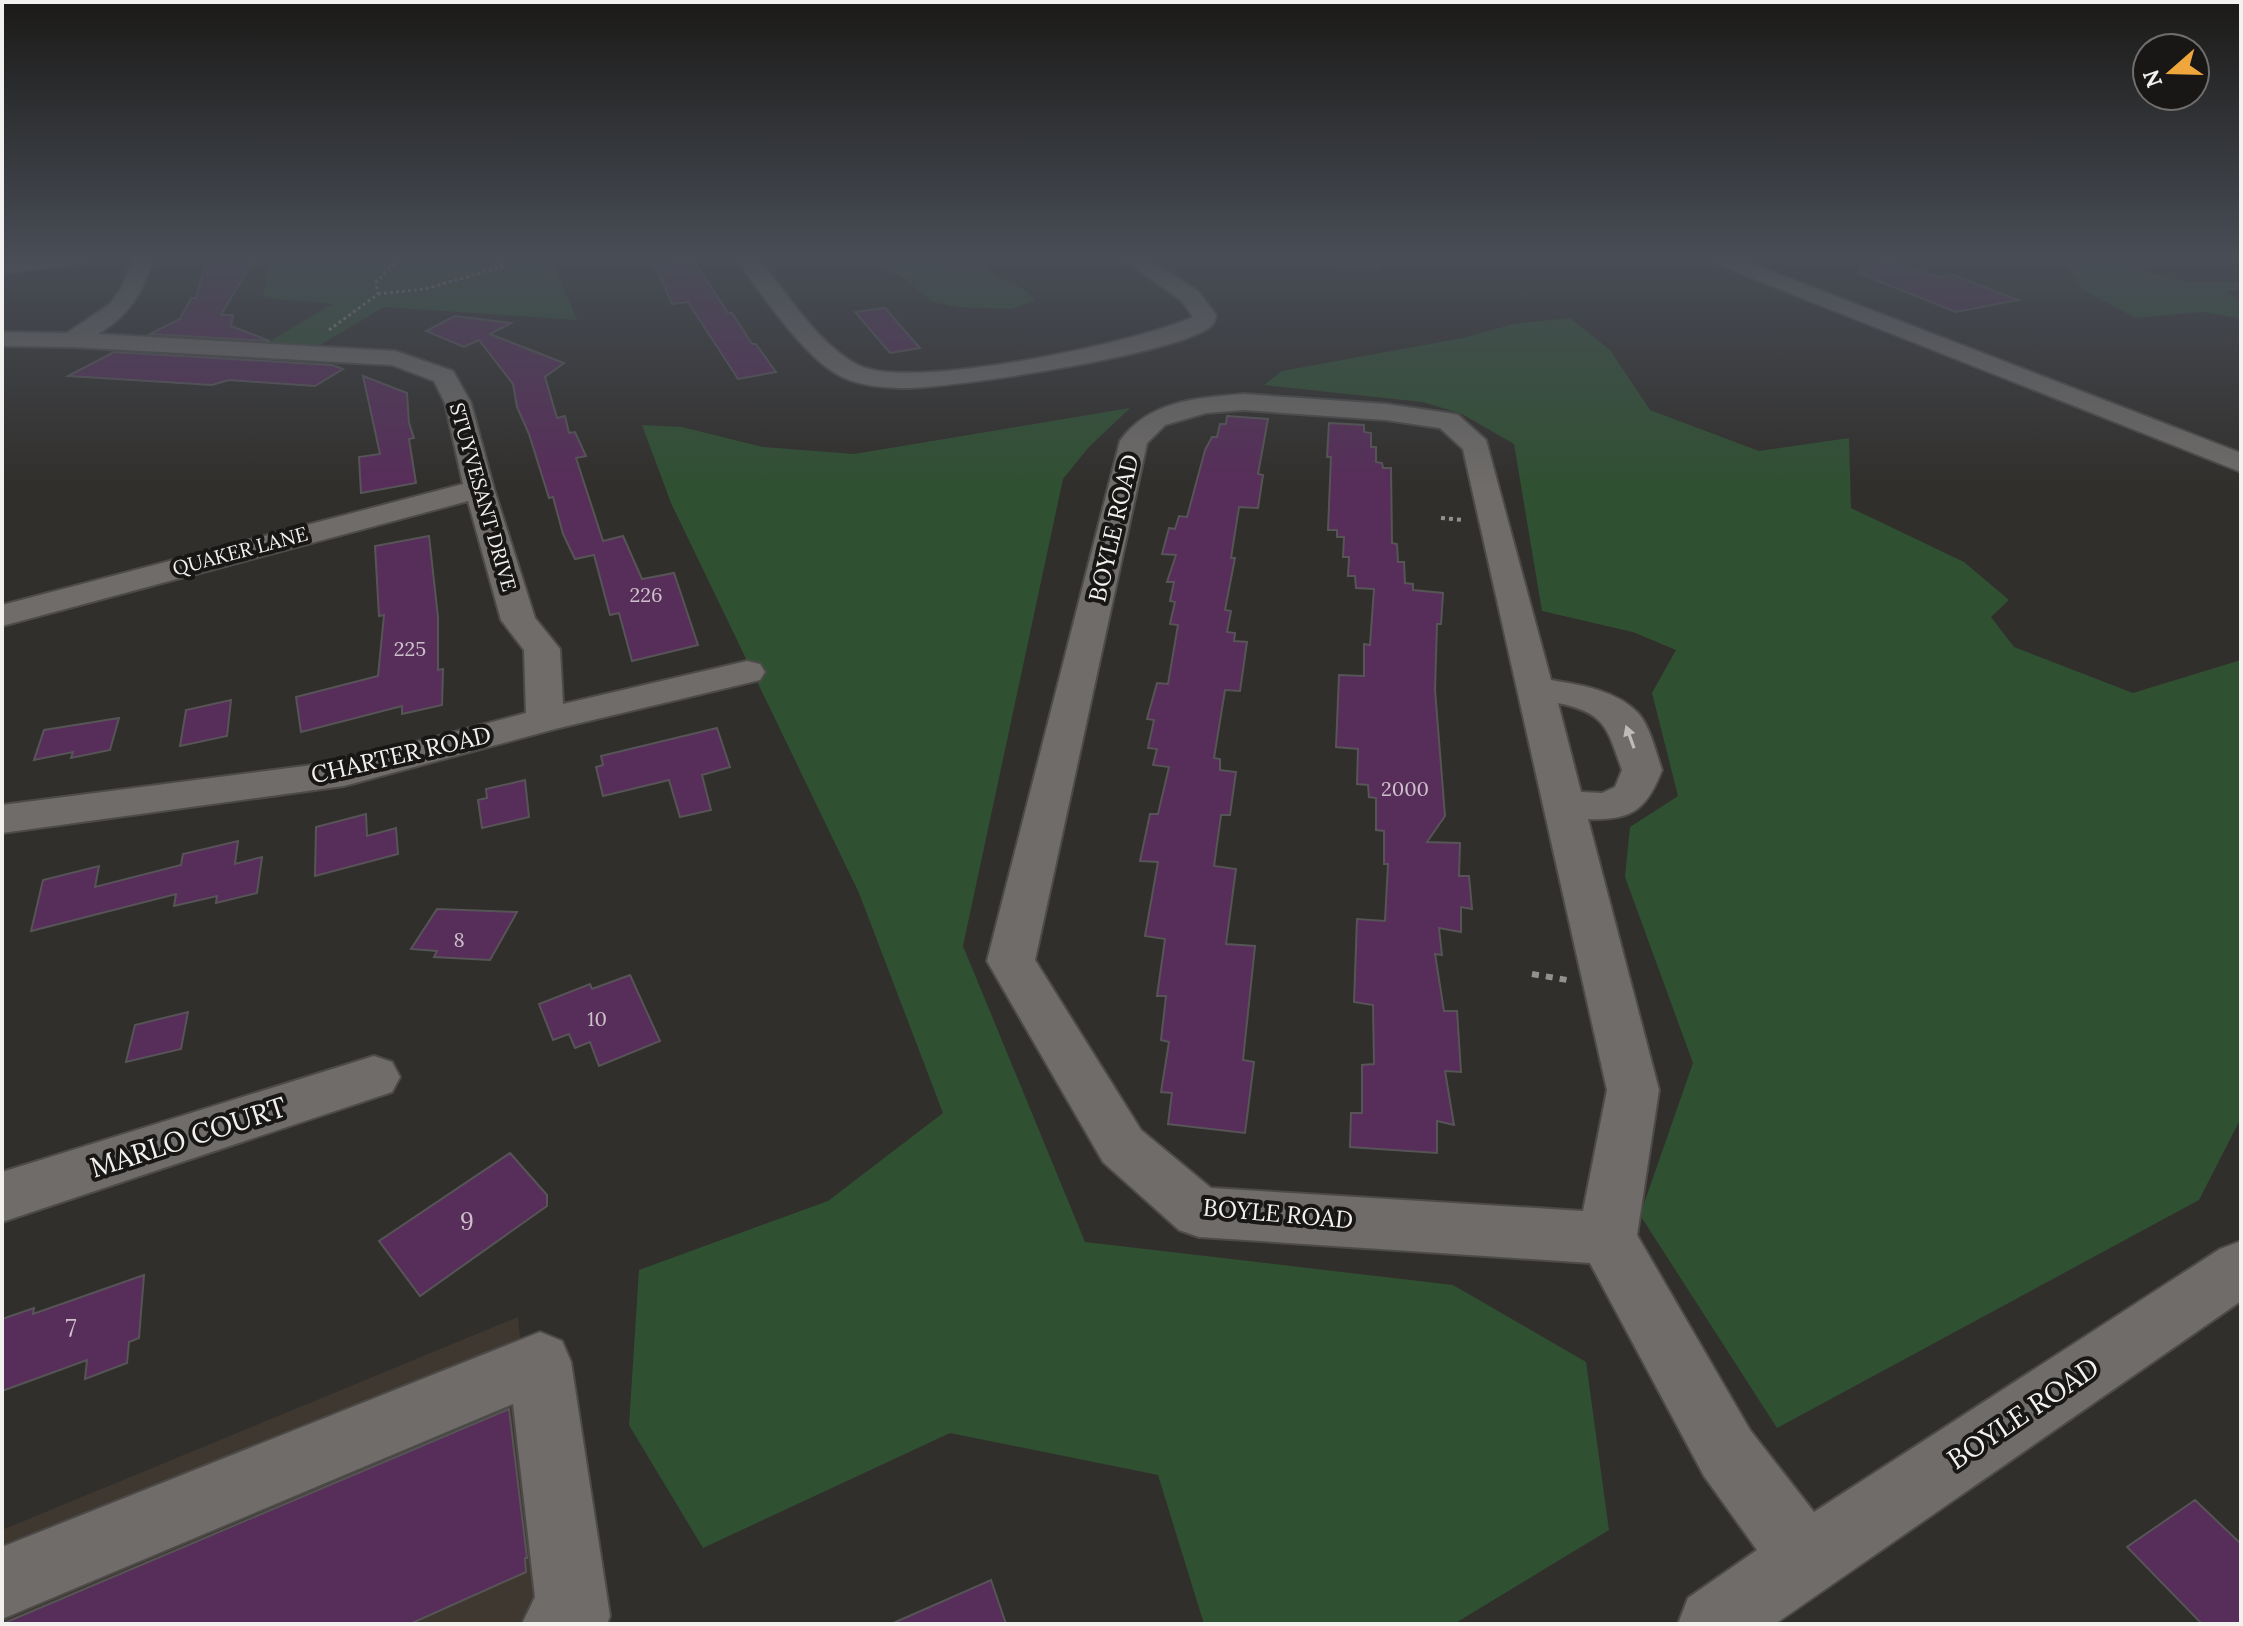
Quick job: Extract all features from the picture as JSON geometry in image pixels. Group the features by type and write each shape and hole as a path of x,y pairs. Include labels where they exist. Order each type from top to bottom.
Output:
{"street":[{"path":"72,340 80,335"},
{"path":"814,335 841,366 864,375 910,380 955,375 1172,335"},
{"path":"1914,335 2241,463"},
{"name":"STUYVESANT DRIVE","path":"2,339 395,358 444,376 458,403 479,489 518,620 542,649 545,720"},
{"name":"BOYLE ROAD","path":"1243,402 1386,412 1448,421 1476,446 1535,688 1633,1090 1607,1238 1199,1212 1122,1146 1011,961 1134,441 1155,419 1204,405 1243,402"},
{"name":"QUAKER LANE","path":"2,616 259,545 479,489"},
{"name":"CHARTER ROAD","path":"2,819 344,773 545,720 747,672"},
{"path":"1535,688 1588,698 1623,719 1642,770 1632,795 1609,807 1563,805"},
{"name":"MARLO COURT","path":"2,1197 374,1077"},
{"path":"1607,1238 1727,1453 1806,1558"},
{"name":"BOYLE ROAD","path":"1714,1624 1806,1558 2241,1268"},
{"path":"2,1583 540,1362 574,1616 558,1624"}],"path":[{"path":"294,352 319,335"}],"shaded area":[{"path":"518,1317 547,1624 2,1624 2,1530"}],"green space":[{"path":"281,335 337,335 313,349 262,346"},
{"path":"1474,335 1591,335 1610,350 1650,410 1759,451 1849,438 1851,508 1964,562 2009,600 1991,617 2014,647 2133,693 2241,660 2241,1118 2199,1200 1777,1428 1640,1215 1693,1063 1625,877 1630,827 1678,796 1652,693 1676,650 1633,632 1542,611 1514,444 1462,414 1423,402 1264,385 1282,371"},
{"path":"1130,408 1088,448 1063,479 963,946 1085,1242 1453,1285 1586,1362 1609,1530 1454,1624 1204,1624 1158,1475 950,1433 703,1548 629,1425 639,1270 828,1201 943,1113 859,893 671,503 642,425 682,427 763,447 854,454"}],"building":[{"path":"165,335 254,335 270,341"},
{"path":"435,335 492,335 564,363 545,377 557,418 565,416 569,433 575,432 586,456 576,458 603,541 623,536 642,579 674,573 698,645 632,661 619,613 610,615 594,555 575,559 563,534 553,497 549,498 517,407 513,384 479,340 464,347"},
{"path":"709,335 746,335 776,372 738,379"},
{"path":"875,335 909,335 920,348 890,353"},
{"path":"114,352 332,365 343,369 315,386 229,380 212,385 68,376"},
{"path":"363,376 407,393 409,423 414,438 409,439 416,483 361,493 359,457 380,454"},
{"path":"1227,416 1268,419 1258,474 1263,475 1258,508 1239,507 1231,558 1235,558 1225,610 1231,611 1227,632 1235,633 1234,641 1247,642 1240,691 1225,690 1214,758 1220,759 1220,770 1236,772 1230,815 1221,815 1214,866 1236,869 1226,944 1255,946 1243,1060 1254,1062 1245,1133 1168,1124 1172,1093 1161,1092 1169,1042 1161,1040 1166,996 1157,996 1165,939 1145,936 1158,862 1140,861 1150,814 1158,814 1169,767 1153,765 1157,749 1148,748 1154,720 1147,719 1157,683 1168,684 1178,625 1170,624 1175,602 1170,601 1174,582 1167,582 1176,555 1162,554 1169,528 1175,529 1179,516 1187,517 1205,450 1212,437 1217,437 1220,424 1226,424"},
{"path":"1329,423 1364,425 1364,432 1371,433 1371,447 1376,447 1376,462 1382,463 1383,468 1391,468 1392,543 1397,544 1398,562 1404,562 1405,583 1413,584 1413,590 1443,593 1441,624 1437,624 1435,690 1445,816 1427,842 1460,843 1459,876 1469,876 1472,909 1461,907 1461,932 1439,928 1442,955 1435,954 1444,1011 1457,1011 1461,1072 1445,1071 1454,1125 1437,1121 1437,1153 1350,1147 1351,1113 1362,1113 1362,1065 1374,1064 1373,1005 1354,1002 1357,919 1385,921 1388,864 1384,864 1384,831 1376,830 1376,798 1369,797 1368,785 1357,784 1358,749 1336,747 1339,675 1364,676 1364,644 1370,645 1374,589 1356,588 1355,576 1348,576 1349,557 1343,557 1344,537 1337,537 1337,530 1328,530"},
{"path":"429,536 438,617 438,670 443,669 442,705 402,714 402,706 301,732 296,697 378,676 384,615 379,616 375,546"},
{"path":"231,700 227,736 180,746 186,710"},
{"path":"119,718 110,750 71,758 73,752 34,760 44,730"},
{"path":"717,728 730,767 702,775 711,810 680,817 669,780 603,796 596,767 603,765 601,756"},
{"path":"525,780 529,817 482,828 478,800 487,798 486,789"},
{"path":"366,814 367,836 396,828 398,854 315,876 316,827"},
{"path":"238,841 235,864 262,857 257,893 216,903 217,896 174,906 176,894 31,931 43,880 99,866 95,887 181,865 183,854"},
{"path":"437,909 517,912 490,960 434,957 437,951 411,949"},
{"path":"630,975 660,1041 599,1066 590,1042 575,1048 569,1034 553,1040 539,1004 590,984 592,989"},
{"path":"188,1012 181,1049 126,1062 135,1025"},
{"path":"510,1153 547,1195 547,1206 420,1296 379,1241"},
{"path":"144,1275 139,1338 129,1342 127,1363 85,1379 87,1360 2,1391 2,1319 34,1308 33,1314"},
{"path":"509,1409 527,1558 526,1572 410,1624 2,1624"},
{"path":"2195,1500 2241,1544 2241,1624 2202,1624 2127,1547"},
{"path":"991,1580 1006,1624 891,1624"}]}
